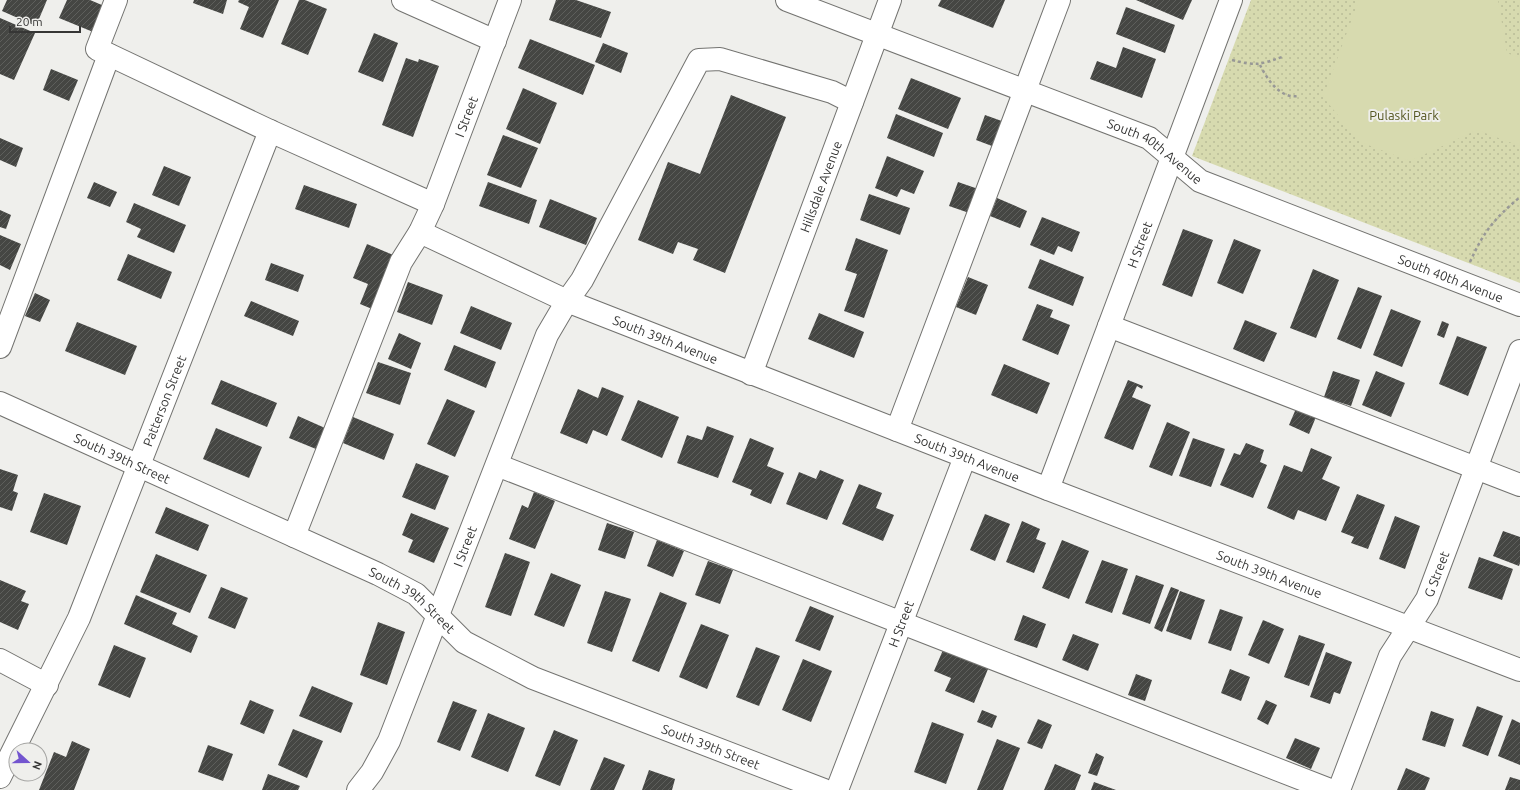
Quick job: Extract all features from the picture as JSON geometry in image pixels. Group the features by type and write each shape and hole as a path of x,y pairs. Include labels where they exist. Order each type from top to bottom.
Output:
{"street":[{"path":"116,0 97,49 270,131 433,204"},
{"path":"403,0 495,41"},
{"name":"I Street","path":"294,536 401,262 420,232 433,204 510,0"},
{"name":"South 40th Avenue","path":"787,0 1149,138 1200,181 1520,305"},
{"name":"Hillsdale Avenue","path":"750,374 890,0"},
{"path":"897,430 1059,0"},
{"name":"H Street","path":"1048,489 1231,0"},
{"path":"0,347 109,56"},
{"name":"I Street","path":"358,790 372,772 389,742 439,617 547,335 567,301 582,280 699,60 720,59 832,92 852,102"},
{"name":"Patterson Street","path":"0,777 79,618 140,466 270,131"},
{"name":"South 39th Avenue","path":"420,232 567,301 750,374 1520,670"},
{"path":"1109,326 1520,485"},
{"name":"G Street","path":"1339,790 1390,656 1428,599 1520,351"},
{"name":"South 39th Street","path":"0,403 378,574 416,594 464,642 533,678 824,790"},
{"name":"H Street","path":"837,790 965,457"},
{"path":"498,465 901,624 1330,790"},
{"path":"0,660 47,685"}],"path":[{"path":"1229,59 1246,64 1260,65 1282,57"},
{"path":"1260,65 1264,74 1280,92 1290,97 1298,96"},
{"path":"1469,264 1480,240 1489,227 1502,212 1520,197"}],"green space":[{"name":"Pulaski Park","path":"1251,0 1520,0 1520,283 1192,156"},
{"path":"1359,0 1498,0 1507,53 1520,58 1520,146 1477,130 1410,161 1360,142 1323,97"}],"building":[{"path":"7,0 47,0 36,26 2,11"},
{"path":"67,0 90,0 109,8 98,34 59,18"},
{"path":"194,0 227,0 223,14 193,3"},
{"path":"239,0 279,0 263,38 240,29 249,7 238,2"},
{"path":"299,0 305,0 327,9 308,55 281,44"},
{"path":"556,0 576,0 611,12 601,38 549,20"},
{"path":"941,0 1005,0 993,28 938,6"},
{"path":"1136,0 1192,0 1183,20"},
{"path":"1126,7 1175,25 1165,53 1116,34"},
{"path":"0,18 35,33 14,80 0,74"},
{"path":"374,33 398,43 383,82 358,72"},
{"path":"530,39 595,65 583,95 518,68"},
{"path":"603,43 628,53 621,73 595,62"},
{"path":"1123,47 1156,59 1142,98 1090,79 1097,61 1116,68"},
{"path":"406,58 418,62 419,59 439,66 413,137 382,125"},
{"path":"51,69 78,80 69,101 43,90"},
{"path":"911,78 961,98 948,129 898,109"},
{"path":"523,88 557,103 540,144 506,129"},
{"path":"731,95 786,117 725,273 693,260 698,249 678,242 673,254 638,240 668,162 700,174"},
{"path":"896,114 943,133 934,157 887,138"},
{"path":"985,115 1010,124 1000,149 976,140"},
{"path":"503,135 538,148 521,188 487,175"},
{"path":"0,138 23,148 16,167 0,160"},
{"path":"887,156 924,171 914,194 901,189 897,197 875,188"},
{"path":"164,166 191,177 179,206 152,195"},
{"path":"94,182 117,192 110,207 87,198"},
{"path":"488,182 537,200 529,224 479,206"},
{"path":"958,182 984,191 975,215 949,206"},
{"path":"304,185 357,204 349,228 295,209"},
{"path":"869,194 910,208 900,235 860,220"},
{"path":"997,198 1027,211 1020,228 990,216"},
{"path":"550,199 597,218 586,245 539,227"},
{"path":"134,203 186,225 174,253 137,237 141,229 126,222"},
{"path":"0,210 11,215 6,229 0,227"},
{"path":"1042,217 1080,232 1072,252 1058,246 1054,255 1030,245"},
{"path":"1183,229 1213,240 1192,297 1162,285"},
{"path":"0,235 21,244 10,270 0,265"},
{"path":"856,238 888,250 864,318 844,311 857,274 845,270"},
{"path":"1234,239 1261,250 1243,294 1217,283"},
{"path":"367,244 398,257 377,311 360,304 368,284 353,278"},
{"path":"128,254 172,272 161,299 117,280"},
{"path":"1040,259 1084,277 1073,306 1028,288"},
{"path":"271,263 304,275 298,292 265,280"},
{"path":"1313,269 1339,280 1316,338 1290,328"},
{"path":"968,277 988,285 976,315 956,307"},
{"path":"408,282 443,295 432,325 397,312"},
{"path":"1358,287 1382,296 1361,349 1337,339"},
{"path":"35,293 50,300 40,322 25,316"},
{"path":"251,301 299,321 293,336 244,316"},
{"path":"1037,304 1053,310 1050,317 1070,325 1058,355 1022,340"},
{"path":"471,306 512,323 501,350 460,333"},
{"path":"1391,309 1421,321 1402,367 1373,355"},
{"path":"819,313 864,332 854,358 808,339"},
{"path":"1245,320 1277,333 1264,362 1233,349"},
{"path":"1442,321 1449,324 1444,338 1437,335"},
{"path":"77,322 137,346 125,375 65,351"},
{"path":"399,333 421,343 411,369 388,359"},
{"path":"1457,336 1487,347 1468,396 1439,384"},
{"path":"454,345 496,362 486,388 444,370"},
{"path":"378,362 411,373 400,405 366,393"},
{"path":"1004,364 1050,383 1037,414 991,395"},
{"path":"1333,371 1360,380 1351,406 1324,397"},
{"path":"1376,371 1405,383 1391,417 1362,405"},
{"path":"221,380 277,403 267,427 211,404"},
{"path":"1128,380 1143,386 1142,389 1137,386 1132,397 1151,405 1133,450 1104,438"},
{"path":"602,387 624,396 607,436 593,430 587,444 560,433 578,389 598,398"},
{"path":"447,399 475,411 455,457 427,444"},
{"path":"638,400 679,417 662,458 621,440"},
{"path":"1298,404 1318,412 1309,434 1289,425"},
{"path":"298,416 325,428 316,449 289,438"},
{"path":"353,417 394,434 384,460 343,443"},
{"path":"1167,422 1190,432 1172,476 1149,467"},
{"path":"707,426 734,436 718,478 677,463 687,435 702,440"},
{"path":"216,428 262,447 249,478 203,459"},
{"path":"750,438 774,448 767,466 784,473 771,504 750,495 752,490 732,482"},
{"path":"1193,438 1225,449 1211,487 1179,476"},
{"path":"1246,443 1264,450 1260,462 1267,465 1253,498 1220,485 1234,453 1240,455"},
{"path":"1311,448 1332,457 1322,479 1340,487 1326,521 1298,510 1294,520 1267,508 1284,465 1302,472"},
{"path":"416,463 449,476 435,510 402,497"},
{"path":"0,469 18,475 13,491 18,493 12,511 0,507"},
{"path":"820,470 844,480 827,520 786,504 799,472 816,479"},
{"path":"859,484 882,493 876,508 894,515 883,541 842,524"},
{"path":"534,492 555,501 535,549 509,539 522,505 528,508"},
{"path":"44,493 81,506 67,545 30,532"},
{"path":"1357,494 1385,505 1368,549 1351,543 1354,537 1341,532"},
{"path":"166,507 209,525 198,551 155,533"},
{"path":"411,513 449,528 434,563 408,552 413,540 402,535"},
{"path":"985,514 1010,524 995,561 970,550"},
{"path":"1395,516 1420,526 1405,569 1379,559"},
{"path":"1022,521 1040,529 1036,539 1046,543 1034,573 1006,562"},
{"path":"607,523 634,532 625,559 598,550"},
{"path":"1503,531 1520,537 1519,566 1493,556"},
{"path":"657,540 684,551 673,577 647,566"},
{"path":"1062,540 1089,551 1069,599 1042,588"},
{"path":"505,553 530,562 511,616 485,607"},
{"path":"156,554 207,575 190,613 140,592"},
{"path":"1479,557 1513,569 1502,600 1468,588"},
{"path":"1102,560 1128,569 1112,613 1085,603"},
{"path":"708,561 733,570 720,604 695,595"},
{"path":"551,573 581,585 564,627 534,615"},
{"path":"1136,575 1164,585 1150,624 1122,614"},
{"path":"0,580 26,591 21,601 29,604 18,630 0,622"},
{"path":"221,587 248,598 235,629 208,618"},
{"path":"1171,587 1179,590 1162,632 1154,628"},
{"path":"605,591 631,599 612,652 587,643"},
{"path":"1180,591 1205,600 1191,640 1166,631"},
{"path":"660,592 687,603 659,672 632,661"},
{"path":"136,595 177,613 172,624 198,636 191,653 124,624"},
{"path":"810,606 834,616 820,651 795,641"},
{"path":"1220,609 1243,617 1231,651 1208,643"},
{"path":"1023,615 1046,624 1037,648 1014,640"},
{"path":"1263,620 1284,629 1269,664 1248,655"},
{"path":"378,622 405,632 387,685 360,675"},
{"path":"701,624 729,635 707,689 679,677"},
{"path":"1073,634 1099,644 1088,671 1062,660"},
{"path":"1299,635 1325,644 1309,686 1284,677"},
{"path":"114,645 146,658 130,698 98,685"},
{"path":"756,647 780,656 759,706 736,697"},
{"path":"943,650 988,669 974,703 945,691 951,678 934,671"},
{"path":"1326,652 1352,662 1340,694 1334,692 1330,704 1310,697"},
{"path":"803,659 832,671 811,722 782,710"},
{"path":"1230,669 1250,677 1241,701 1221,693"},
{"path":"1136,674 1152,680 1145,701 1128,695"},
{"path":"312,686 353,703 341,733 299,716"},
{"path":"250,700 274,710 264,734 240,724"},
{"path":"1266,700 1277,705 1268,725 1257,719"},
{"path":"453,701 477,710 460,751 437,742"},
{"path":"1477,706 1503,716 1488,756 1462,746"},
{"path":"982,710 997,716 992,728 977,722"},
{"path":"1431,711 1454,719 1445,747 1422,740"},
{"path":"488,713 525,728 508,772 471,757"},
{"path":"1038,719 1052,725 1042,749 1027,743"},
{"path":"1512,719 1520,723 1520,765 1498,756"},
{"path":"932,722 964,734 946,784 914,772"},
{"path":"293,729 323,741 307,778 278,765"},
{"path":"554,730 578,740 560,786 535,776"},
{"path":"1295,738 1320,748 1311,769 1286,758"},
{"path":"997,739 1020,748 1003,790 977,790"},
{"path":"72,741 90,749 74,790 39,790 42,782 48,782 48,767 54,752 66,757"},
{"path":"208,745 233,754 223,781 198,772"},
{"path":"1096,753 1104,757 1097,776 1088,773"},
{"path":"604,757 625,765 614,790 590,790"},
{"path":"1055,764 1081,775 1075,790 1044,790"},
{"path":"1406,768 1430,778 1425,790 1397,790"},
{"path":"649,770 675,779 672,790 642,790"},
{"path":"268,774 300,786 298,790 262,790"},
{"path":"1510,777 1520,780 1520,790 1505,790"},
{"path":"1094,782 1116,790 1091,790"}]}
